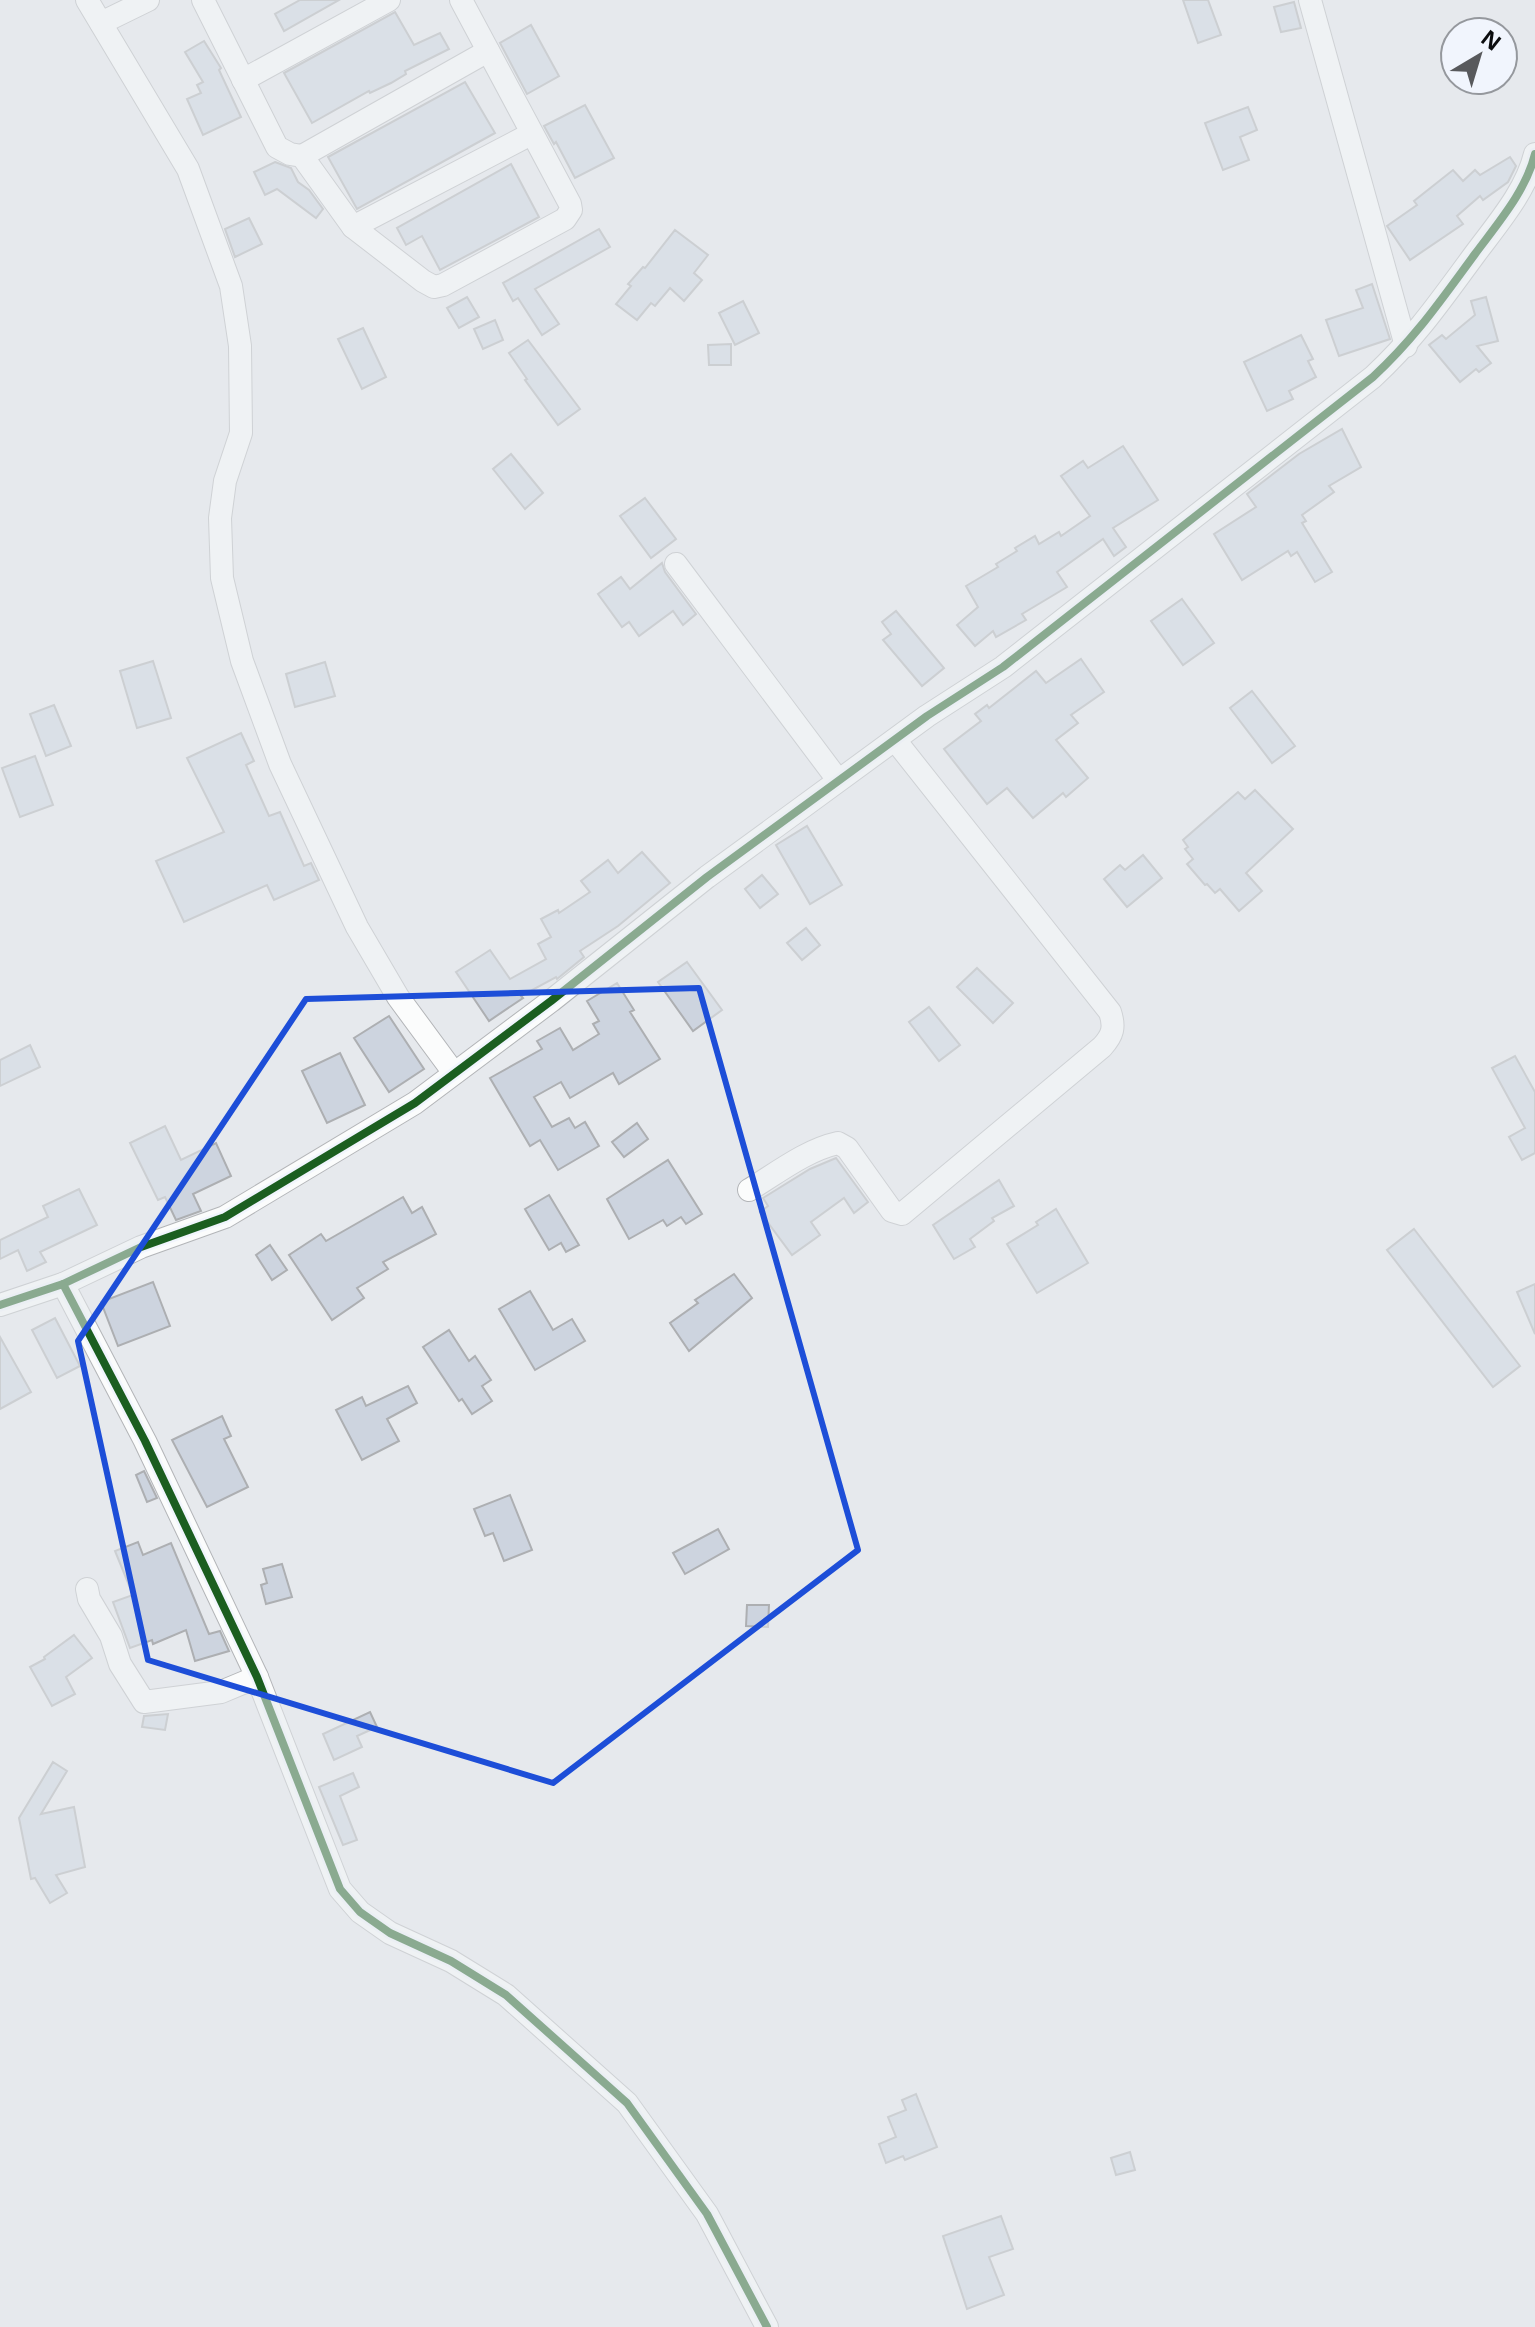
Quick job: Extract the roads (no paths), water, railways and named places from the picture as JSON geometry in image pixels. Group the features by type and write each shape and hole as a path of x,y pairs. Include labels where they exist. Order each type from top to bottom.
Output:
{"street":[{"path":"87,0 188,169 231,286 240,346 241,433 225,481 220,518 222,578 242,661 280,764 357,927 398,997 454,1073"},
{"path":"101,23 148,0"},
{"path":"203,0 277,147 290,154 302,156 488,51"},
{"path":"243,80 389,0"},
{"path":"302,156 353,227 434,287 443,285 569,215 570,204 461,0"},
{"path":"1310,0 1406,346"},
{"path":"353,227 531,134"},
{"path":"0,1305 63,1284 141,1247 225,1217 415,1103 551,1001 707,877 838,780 1003,667 1373,377 1406,346 1510,207 1532,166 1535,154"},
{"path":"676,564 838,780"},
{"path":"749,1190 796,1161 827,1145 838,1143 847,1148 892,1211 902,1214 1102,1047 1111,1036 1113,1023 1110,1012 895,740"},
{"path":"63,1284 145,1441 257,1677 340,1889 360,1912 390,1933 451,1961 506,1995 627,2103 707,2214 767,2327"},
{"path":"87,1589 89,1599 111,1636 120,1664 144,1702 221,1692 257,1677"}]}
